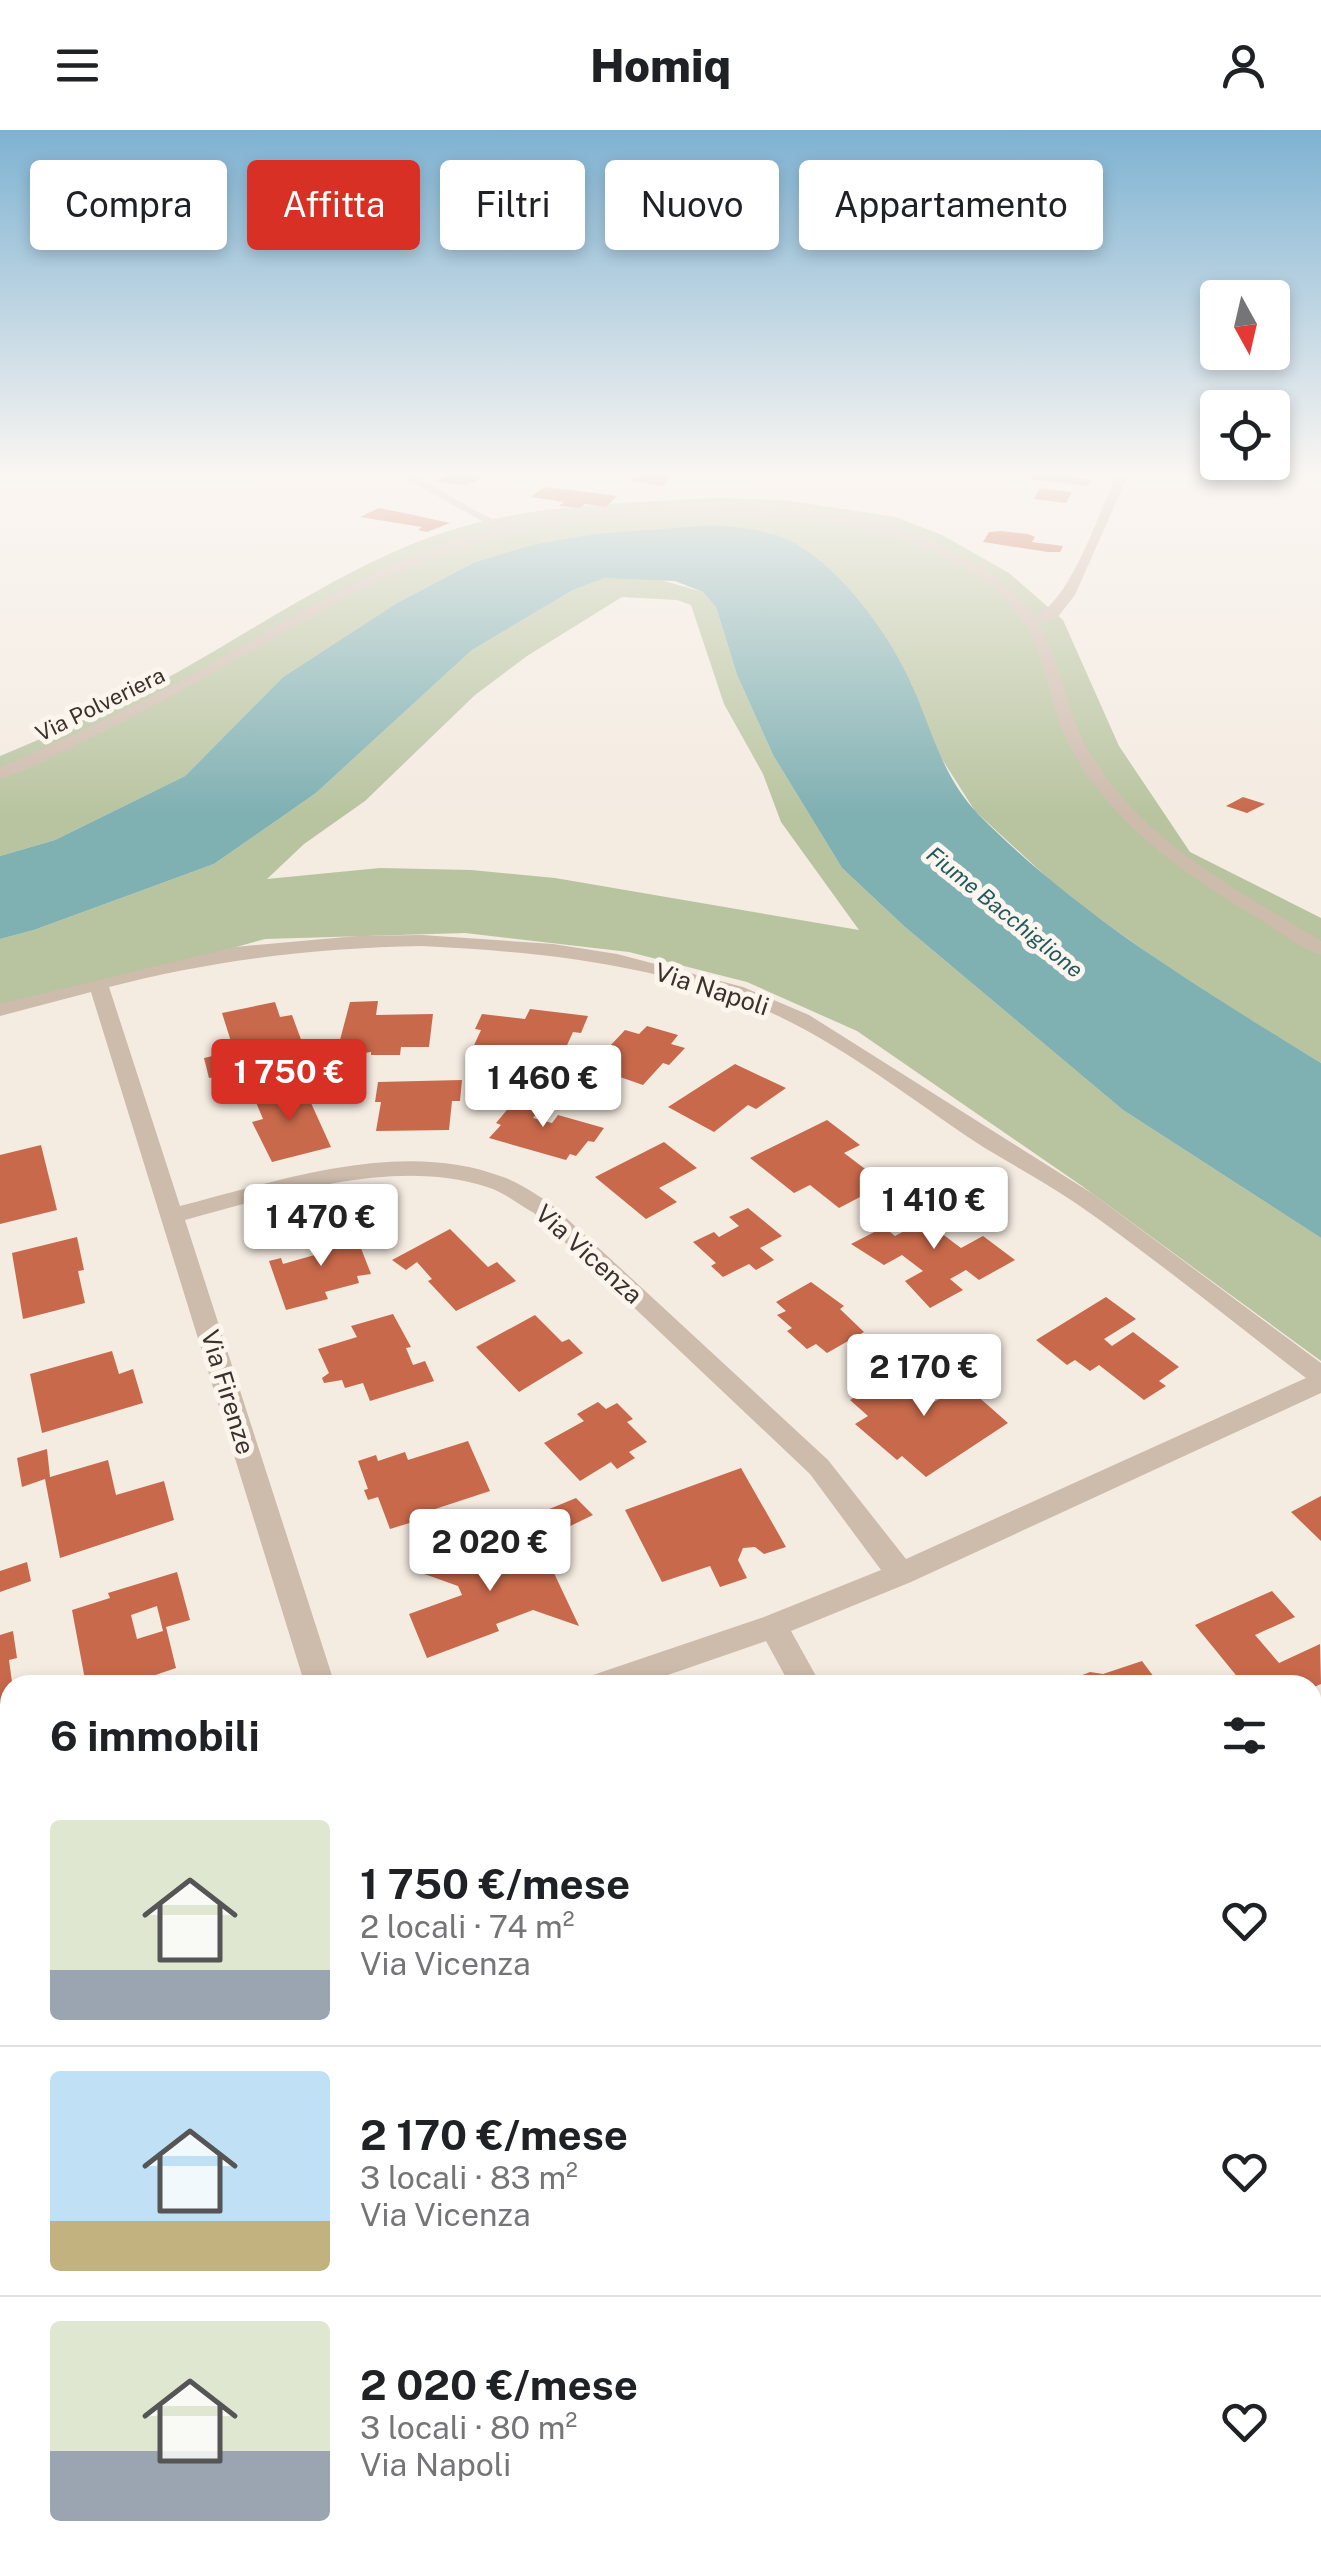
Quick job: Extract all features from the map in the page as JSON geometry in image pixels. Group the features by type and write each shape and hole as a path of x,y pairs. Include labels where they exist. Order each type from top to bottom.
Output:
{"street":[{"name":"Via Polveriera","path":"0,774 191,681 363,587"},
{"name":"Via Polveriera","path":"997,587 1032,621"},
{"path":"1072,587 1052,615 1032,621 1044,644 1056,691 1077,745 1136,824 1173,855 1321,950"},
{"name":"Via Napoli","path":"0,1010 174,966 266,950 464,944 544,949 622,961 736,991 840,1038 986,1138 1084,1198 1321,1379 901,1574 774,1626 630,1675"},
{"name":"Via Firenze","path":"99,986 317,1675"},
{"name":"Via Vicenza","path":"173,1216 307,1180 392,1168 490,1179 542,1208 819,1467 901,1574"},
{"path":"774,1626 801,1675"}],"green space":[{"path":"326,587 428,587 283,677 185,776 55,840 0,856 0,756 157,683"},
{"path":"582,587 684,587 703,592 716,607 737,675 773,755 842,868 905,927 1123,1110 1321,1238 1321,1361 1082,1186 857,1031 747,982 629,952 465,933 265,939 99,985 0,1007 0,939 214,864 316,793 472,650","holes":["622,597 677,600 691,605 724,704 763,774 781,822 859,930 555,878 471,870 380,868 267,879 304,844 365,801 475,695 527,656"]},
{"path":"835,587 1025,587 1063,620 1119,746 1190,852 1321,918 1321,1063 1190,983 1065,894 975,811 933,745 911,683"}],"water":[{"path":"428,587 582,587 472,650 316,793 214,864 0,939 0,856 55,840 185,776 283,677"},
{"name":"Fiume Bacchiglione","path":"689,587 847,587 886,637 910,681 946,767 979,815 1058,886 1142,949 1321,1063 1321,1238 1123,1110 905,927 842,868 773,755 737,675 716,607 703,592"}],"building":[{"path":"1243,797 1265,804 1247,813 1226,806"},
{"path":"378,1001 376,1015 433,1014 429,1047 401,1047 400,1055 371,1052 342,1056 345,1040 340,1040 350,1002"},
{"path":"275,1002 280,1017 292,1015 303,1045 291,1047 296,1060 209,1078 204,1058 234,1051 222,1013"},
{"path":"530,1009 588,1016 581,1033 573,1032 557,1067 531,1065 537,1050 526,1049 521,1060 470,1054 481,1030 475,1029 482,1014 525,1019"},
{"path":"647,1026 678,1035 671,1044 685,1048 669,1065 663,1063 643,1085 597,1069 616,1049 609,1047 625,1030 639,1034"},
{"path":"735,1064 786,1088 756,1109 748,1105 714,1132 668,1107"},
{"path":"462,1080 460,1101 452,1101 449,1130 376,1131 381,1102 375,1102 378,1082"},
{"path":"298,1084 306,1092 331,1147 272,1162 252,1122 263,1119 255,1100 257,1094"},
{"path":"521,1093 547,1100 533,1118 552,1123 558,1115 604,1128 594,1142 588,1141 576,1156 570,1154 566,1160 489,1138"},
{"path":"827,1120 860,1145 844,1153 885,1184 839,1208 810,1185 794,1193 750,1158"},
{"path":"664,1142 697,1168 659,1188 677,1202 646,1219 595,1177"},
{"path":"41,1145 57,1210 0,1224 0,1155"},
{"path":"933,1198 963,1221 941,1233 961,1248 983,1236 1015,1260 979,1280 966,1270 950,1279 963,1290 930,1308 905,1281 923,1271 902,1255 884,1265 851,1244 884,1227 895,1236 906,1230 893,1220"},
{"path":"748,1208 782,1236 760,1248 774,1260 756,1270 749,1264 723,1277 711,1266 716,1263 693,1242 714,1232 719,1237 739,1226 729,1217"},
{"path":"352,1225 371,1274 357,1276 359,1283 325,1292 328,1299 286,1310 269,1261 281,1258 283,1264 318,1254 312,1234"},
{"path":"450,1229 488,1267 497,1262 516,1281 456,1311 428,1281 432,1279 417,1262 406,1270 392,1260"},
{"path":"77,1237 84,1270 78,1271 85,1303 23,1319 12,1253"},
{"path":"811,1282 844,1306 840,1309 864,1332 827,1353 816,1344 807,1349 787,1331 792,1328 777,1315 786,1311 776,1302"},
{"path":"1106,1297 1136,1319 1104,1339 1112,1346 1133,1332 1179,1367 1159,1381 1166,1386 1144,1400 1099,1365 1090,1371 1075,1360 1067,1365 1036,1340"},
{"path":"393,1314 411,1347 406,1348 413,1365 425,1361 434,1381 370,1401 363,1383 345,1388 342,1380 324,1383 322,1378 329,1373 318,1349 357,1337 351,1326"},
{"path":"535,1315 562,1342 569,1339 583,1353 519,1392 476,1347"},
{"path":"112,1351 119,1374 133,1369 143,1403 42,1433 30,1374"},
{"path":"916,1360 941,1381 920,1393 932,1403 965,1385 1008,1423 926,1477 902,1456 897,1460 855,1424 868,1416 850,1400"},
{"path":"598,1402 606,1409 617,1403 633,1419 627,1422 647,1442 629,1452 635,1458 617,1469 611,1462 580,1481 544,1443 584,1421 577,1414"},
{"path":"468,1441 490,1491 426,1512 429,1517 390,1529 378,1497 368,1500 358,1461 376,1455 378,1461 405,1452 408,1460"},
{"path":"47,1449 50,1477 108,1460 116,1495 164,1481 174,1520 60,1558 45,1479 22,1487 17,1458"},
{"path":"741,1468 786,1547 764,1554 755,1547 743,1548 738,1560 747,1578 720,1587 710,1566 662,1582 625,1510"},
{"path":"1321,1496 1321,1541 1291,1512"},
{"path":"576,1498 593,1515 558,1532 547,1510"},
{"path":"535,1533 579,1626 533,1610 496,1624 499,1631 427,1658 409,1614 462,1595 458,1586 416,1571"},
{"path":"27,1562 31,1581 0,1592 0,1571"},
{"path":"177,1572 190,1620 166,1627 176,1668 155,1675 84,1675 72,1610 110,1598 108,1593","holes":["157,1606 163,1631 137,1639 131,1615"]},
{"path":"1272,1591 1295,1617 1255,1635 1279,1663 1320,1644 1321,1675 1236,1675 1195,1625"},
{"path":"13,1631 17,1658 9,1660 11,1675 0,1675 0,1635"},
{"path":"1142,1661 1152,1675 1083,1675 1103,1674"}]}
